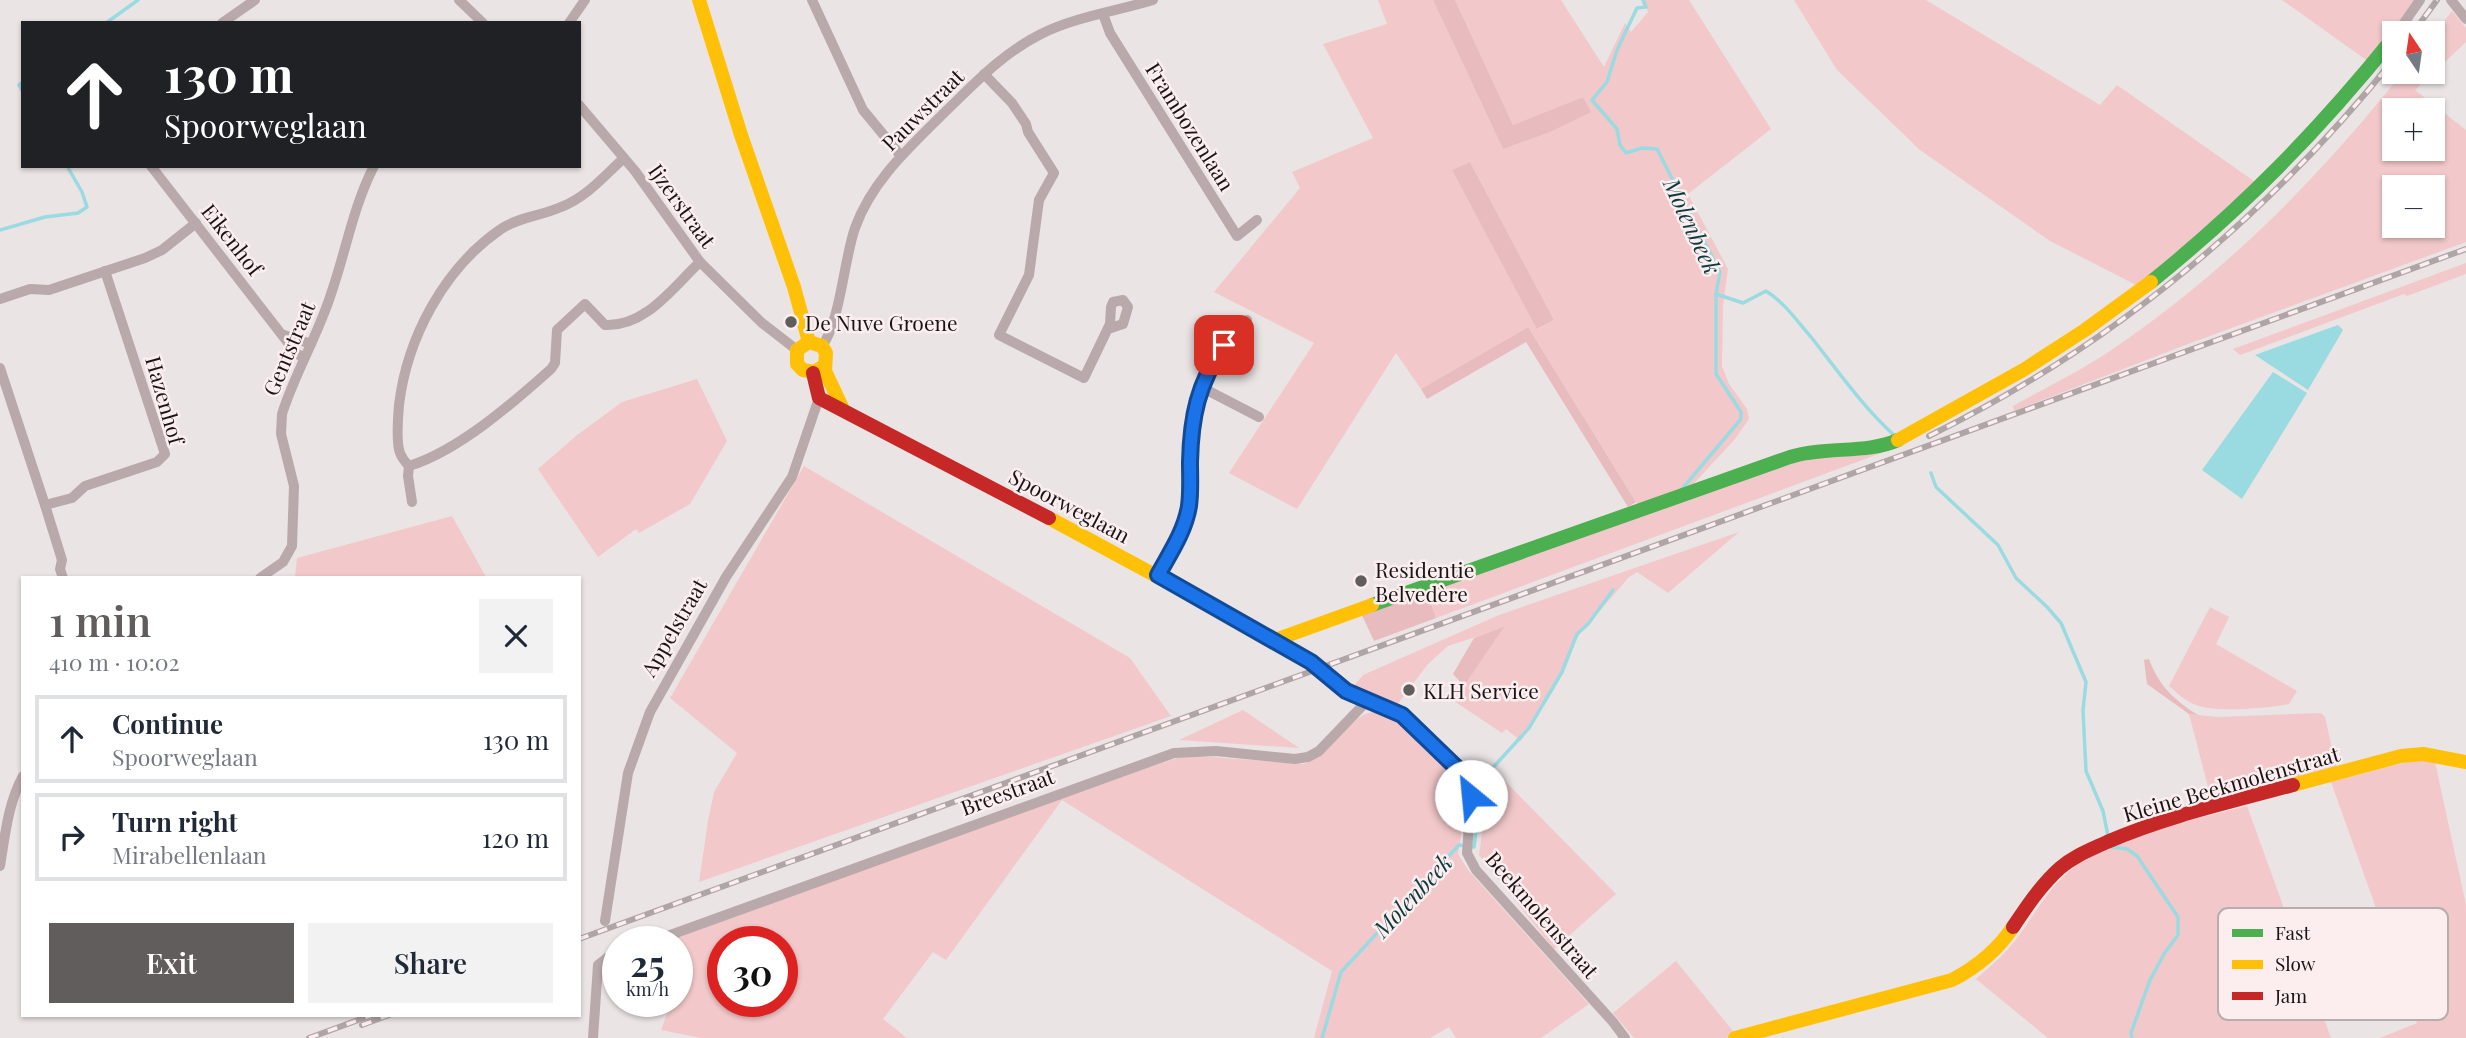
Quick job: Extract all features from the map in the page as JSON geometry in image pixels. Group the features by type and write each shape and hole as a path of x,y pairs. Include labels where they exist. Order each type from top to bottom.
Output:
{"street":[{"path":"225,21 255,0"},
{"path":"459,0 479,21"},
{"path":"570,21 585,0"},
{"path":"699,0 741,135 794,287 810,346 827,360 818,370 806,372 797,364 810,346"},
{"path":"812,0 863,110 901,156"},
{"name":"Pauwstraat","path":"810,346 831,327 856,227 881,180 901,156 984,74 1020,45 1045,32 1103,14 1115,5 1153,0"},
{"path":"2405,21 2420,0"},
{"path":"2451,0 2464,12"},
{"name":"Frambozenlaan","path":"1103,14 1110,33 1237,236 1257,220"},
{"path":"1275,640 1808,451 1876,447 1891,443 1997,386 2095,324 2183,257 2239,208 2311,137 2382,51"},
{"path":"984,74 1012,103 1055,173 1039,200 1029,275 999,335 1084,378 1108,329"},
{"name":"Ijzerstraat","path":"581,107 624,158 700,262 762,323 810,346"},
{"path":"412,502 409,467 399,453 398,416 402,381 424,319 467,260 501,229 520,219 561,208 585,195 624,158"},
{"name":"Eikenhof","path":"154,168 296,354 304,358"},
{"name":"Gentstraat","path":"263,576 284,562 292,545 293,486 280,423 286,401 331,296 362,189 373,168"},
{"path":"0,299 30,289 49,290 162,250 196,223"},
{"path":"409,467 430,460 506,408 551,369 555,363 557,330 585,304 605,325 613,326 646,315 700,262"},
{"name":"Hazenhof","path":"46,505 72,498 85,486 157,462 165,454 105,271"},
{"path":"1158,575 1180,534 1189,506 1191,433 1195,404 1209,366 1247,320"},
{"path":"283,335 311,344"},
{"path":"0,368 46,505 62,559 60,569 62,576"},
{"path":"818,370 819,398"},
{"path":"818,370 844,409"},
{"path":"1201,387 1259,417"},
{"name":"Spoorweglaan","path":"819,398 1158,575 1275,640 1319,668"},
{"name":"Appelstraat","path":"605,921 628,773 650,712 726,577 792,477 819,398"},
{"name":"Beekmolenstraat","path":"1319,668 1346,691 1402,715 1461,772 1471,796 1467,853 1476,870 1614,1022 1625,1038"},
{"name":"Breestraat","path":"693,927 1174,752 1216,751 1296,759 1308,757 1319,751 1367,701"},
{"name":"Kleine Beekmolenstraat","path":"1735,1038 1924,989 1952,980 1978,967 2006,938 2037,892 2059,869 2078,855 2126,834 2172,818 2401,756 2423,754 2466,762"},
{"path":"0,866 9,814 21,780"},
{"path":"593,1038 598,965 602,962"}],"shaded area":[{"path":"1378,0 1433,0 1503,149 1548,133 1590,111 1583,97 1513,125 1455,0 1561,0 1604,67 1625,23 1631,32 1648,12 1643,0 1689,0 1771,129 1688,194 1728,269 1723,306 1722,366 1729,384 1747,409 1749,419 1735,439 1686,492 1640,508 1528,327 1421,389 1396,353 1297,509 1229,473 1314,343 1214,292 1300,188 1292,172 1373,138 1323,44 1387,24","holes":["1470,162 1554,320 1538,329 1452,170"]},
{"path":"1433,0 1455,0 1513,125 1583,97 1591,112 1548,133 1503,149"},
{"path":"1794,0 1926,0 2100,105 2117,85 2261,186 2142,288 2050,241 1920,150 1837,70"},
{"path":"2282,0 2418,0 2401,21 2382,21 2382,46 2369,62"},
{"path":"2452,11 2466,28 2466,42 2445,62 2444,21"},
{"path":"2393,84 2421,84 2415,90 2425,98 2382,98 2382,161 2445,161 2445,114 2466,130 2466,242 2014,411 2013,406 2099,358 2152,322 2192,290 2303,187"},
{"path":"1470,162 1554,320 1537,329 1452,170"},
{"path":"2466,263 2466,274 2407,296 2404,294 2240,355 2233,349"},
{"path":"1528,327 1636,502 1628,507 1526,342 1427,399 1421,389"},
{"path":"697,379 727,441 690,504 639,533 636,529 598,557 538,469 576,436 622,402"},
{"path":"1881,453 1436,618 1427,592 1785,465 1818,455"},
{"path":"804,466 1130,658 1171,716 699,882 714,792 737,753 670,698"},
{"path":"452,516 485,576 295,576 297,558"},
{"path":"1739,532 1668,593 1637,572 1629,577 1578,636 1553,691 1521,741 1506,729 1502,733 1454,701 1503,628 1448,646 1428,664 1397,705 1362,693 1353,687 1363,675 1499,615"},
{"path":"1427,592 1436,618 1374,641 1361,613"},
{"path":"2210,607 2229,617 2216,644 2297,691 2289,704 2215,709 2188,701 2169,686"},
{"path":"1504,627 1464,686 1453,674 1474,638"},
{"path":"2149,659 2168,692 2198,715 2189,714 2147,684 2144,660"},
{"path":"1243,710 1299,748 1179,740"},
{"path":"1373,712 1413,729 1460,780 1465,796 1465,808 1458,854 1468,870 1589,1004 1541,1038 1456,1038 1449,1027 1430,1038 1314,1038 1332,971 1062,800 946,960 933,952 883,1019 907,1038 701,1038 661,1030 666,1017 693,1017 693,932 707,927 707,1017 798,1017 798,926 710,926 1060,797 1186,755 1304,764 1323,752 1354,721"},
{"path":"2321,713 2325,717 2336,766 2334,771 2212,802 2189,714 2218,717"},
{"path":"2415,760 2435,762 2466,905 2466,1038 2380,1038 2417,1023 2416,1020 2448,1020 2448,908 2376,908 2331,782"},
{"path":"1499,775 1616,894 1554,949 1479,855 1489,782"},
{"path":"2247,806 2284,908 2218,908 2218,1020 2324,1020 2331,1038 2048,1038 1976,979 2018,937 2050,891 2079,864 2100,852 2150,832"},
{"path":"1676,961 1736,1035 1726,1038 1634,1038 1613,1013"}],"water":[{"path":"2338,325 2343,330 2308,390 2255,355"},
{"path":"2273,372 2307,393 2242,499 2202,470"}],"waterway":[{"path":"109,21 138,0"},
{"name":"Molenbeek","path":"1643,0 1646,7 1637,8 1617,50 1607,82 1592,100 1617,129 1620,145 1626,153 1642,148 1657,149 1720,272 1716,294 1716,374 1741,412 1741,419 1682,489"},
{"path":"21,84 21,88"},
{"path":"0,230 45,217 78,213 87,207 68,168"},
{"path":"1716,294 1743,303 1766,291 1773,296 1811,337 1861,401 1895,436"},
{"path":"1931,473 1936,487 1998,545 2016,578 2061,623 2086,682 2083,710 2086,771 2103,811 2108,836"},
{"name":"Molenbeek","path":"1322,1038 1341,972 1459,845 1474,847 1481,785 1488,773 1529,728 1562,672 1577,634 1588,624 1613,590"},
{"path":"2112,847 2127,849 2137,856 2178,917 2178,935 2150,980 2131,1033 2132,1038"}],"railway":[{"path":"2422,21 2437,0"},
{"path":"1929,436 2061,361 2123,319 2182,273 2294,172 2382,73"},
{"path":"581,938 2466,249"},
{"path":"309,1038 367,1017"},
{"path":"362,1025 384,1017"}],"traffic: fast":[{"path":"2151,282 2249,196 2309,136 2382,51"},
{"path":"1372,605 1790,457 1873,447 1898,440"}],"traffic: slow":[{"path":"699,0 741,135 794,287 809,342"},
{"path":"1898,440 2025,369 2151,282"},
{"path":"824,366 814,372 803,370 797,364 797,350 809,342 822,346 826,353 825,371 842,407"},
{"path":"1049,518 1275,640 1372,605"},
{"path":"2293,785 2401,756 2423,754 2466,762"},
{"path":"1735,1038 1952,980 1986,958 2013,927"}],"traffic: jam":[{"path":"813,373 819,398 1049,518"},
{"path":"2013,927 2053,875 2082,854 2153,825 2293,785"}],"place":[{"name":"De Nuve Groene","path":"791,322"},
{"name":"Residentie Belvedère","path":"1361,581"},
{"name":"KLH Service","path":"1409,690"}],"route":[{"path":"1224,345 1209,366 1195,404 1191,433 1189,506 1180,534 1158,575 1311,662 1346,691 1402,715 1461,772 1471,796"}]}
